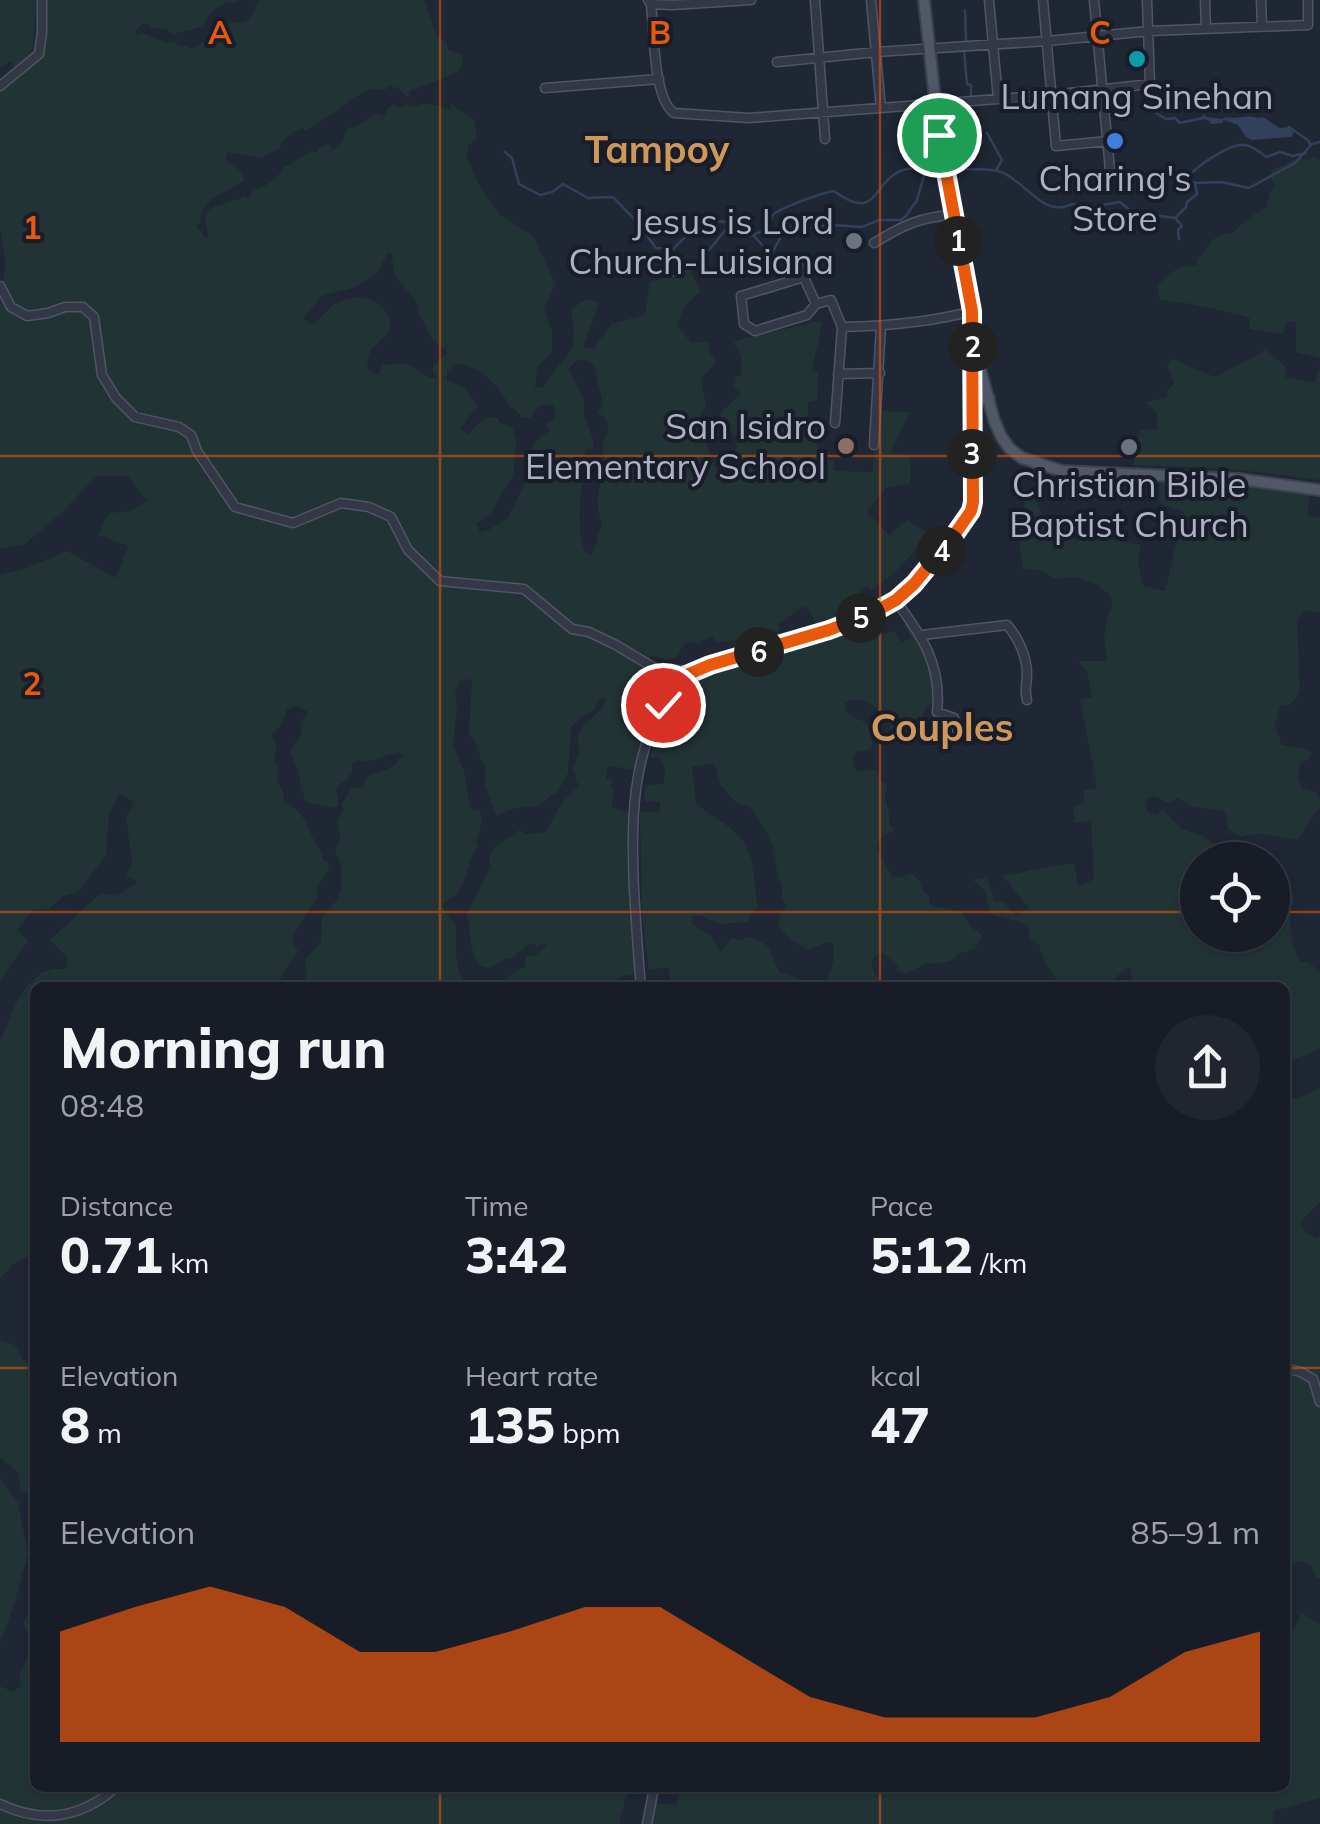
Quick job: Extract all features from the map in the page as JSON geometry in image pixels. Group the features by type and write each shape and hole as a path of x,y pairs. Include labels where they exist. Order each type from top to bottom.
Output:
{"main road":[{"path":"924,0 944,168 972,311 973,342 1000,436 1022,458 1062,471 1240,479 1320,490"},
{"path":"971,400 989,398"}],"street":[{"path":"0,86 39,54 42,0"},
{"path":"751,0 672,5 649,2 664,103 674,113 749,118 1150,84 1148,0"},
{"path":"815,0 825,139"},
{"path":"871,0 881,108"},
{"path":"989,0 998,99"},
{"path":"1043,0 1056,146 1108,141"},
{"path":"1094,0 1110,170"},
{"path":"1205,0 1206,28"},
{"path":"1260,0 1262,26"},
{"path":"777,62 1149,31 1308,25 1308,0"},
{"path":"544,88 659,79"},
{"path":"874,243 905,224 928,216 952,215"},
{"path":"795,258 816,304"},
{"path":"804,277 741,296 744,324 755,330 807,315 816,304 831,300 842,327 835,423"},
{"path":"0,286 11,307 27,316 65,307 83,308 94,317 102,375 116,398 135,417 179,427 191,435 197,451 235,507 294,523 341,503 368,506 391,516 408,550 440,582 524,589 572,628 616,645 656,669 697,671"},
{"path":"842,327 881,326 972,311"},
{"path":"874,445 881,326"},
{"path":"641,982 633,856 634,808 640,763 650,729 684,676 871,614 896,600 925,570 971,511 973,502 973,342"},
{"path":"838,374 880,373"},
{"path":"896,600 922,635 937,678 936,712 954,718 958,732"},
{"path":"922,635 1007,625 1017,635 1028,672 1024,690 1028,700"},
{"path":"1290,1369 1313,1378 1320,1402"},
{"path":"0,1804 42,1817 85,1810 110,1792"},
{"path":"646,1824 653,1792"}],"shaded area":[{"path":"0,0 36,0 33,55 15,68 10,61 0,68"},
{"path":"47,0 238,0 216,8 203,27 173,34 144,23 136,30 136,35 143,33 191,49 226,24 249,19 259,0 424,0 438,38 446,41 448,50 462,54 458,72 410,91 408,98 398,88 370,89 305,131 302,128 292,133 280,148 261,158 227,152 225,159 244,179 213,198 201,211 197,227 206,238 209,209 244,196 250,199 254,189 271,182 283,168 329,144 333,150 343,140 347,128 377,113 386,114 393,105 400,108 428,104 450,109 451,104 475,121 477,139 468,145 467,158 479,185 499,214 534,237 555,284 544,308 552,332 552,352 537,368 535,388 543,387 569,353 574,338 571,309 587,299 599,303 583,347 593,349 611,324 645,315 650,282 674,278 682,270 690,269 700,292 684,307 677,324 691,343 708,341 716,362 701,379 706,405 697,424 722,484 744,476 734,454 739,438 721,423 721,412 741,394 734,387 741,374 741,357 734,341 823,320 812,369 818,373 817,400 808,402 808,419 814,419 813,426 821,426 817,459 834,460 834,471 872,472 879,411 910,412 891,452 910,457 910,483 886,488 867,512 889,535 907,520 930,534 888,578 871,590 867,586 860,590 857,599 864,615 820,630 806,606 778,624 781,630 777,632 769,629 761,635 718,643 712,636 703,640 702,645 684,644 676,658 651,656 649,668 664,673 666,678 681,677 672,688 637,770 608,766 606,779 612,780 614,789 612,808 630,813 627,857 638,975 622,976 615,982 502,982 524,967 526,956 535,956 547,945 533,943 492,966 483,967 474,956 466,913 490,868 491,854 519,830 526,834 546,832 561,804 579,786 573,769 579,753 578,735 606,698 601,698 595,710 571,727 568,773 557,793 537,806 520,807 497,816 485,786 485,764 469,733 472,679 460,681 455,694 453,746 464,770 471,810 480,811 482,822 476,843 479,846 462,886 443,904 456,925 458,965 464,982 304,982 305,960 321,942 322,916 341,890 341,866 335,851 340,838 337,820 343,812 342,803 352,788 363,787 374,773 390,768 403,755 398,752 366,762 357,760 352,764 352,773 335,790 338,806 309,803 305,801 290,752 308,712 297,706 287,709 280,727 271,734 277,747 274,761 279,767 278,783 284,801 302,816 329,869 317,887 317,898 295,931 292,940 298,952 279,982 31,982 41,973 67,969 66,955 49,940 102,893 116,896 138,882 126,876 132,861 126,817 134,802 119,794 109,814 106,854 77,893 64,896 49,909 32,910 17,930 28,941 0,980 0,575 67,551 116,578 128,546 98,535 109,513 131,511 147,501 128,476 97,476 25,544 0,549 0,283 4,279 5,260 0,228 0,89 35,60 45,29","holes":["388,253 392,254 394,275 416,301 432,339 448,353 433,365 437,377 430,378 406,363 382,365 378,375 368,369 369,355 390,325 386,311 372,300 342,301 312,325 303,319 322,296 356,287 377,273","577,360 589,361 594,366 603,404 598,412 608,426 602,448 606,464 598,500 602,524 592,555 584,551 580,513 585,451 593,451 593,439 584,416 584,399 569,369","455,364 481,372 522,418 530,418 539,406 553,405 556,415 545,424 549,431 533,446 533,466 508,518 480,532 476,523 493,510 512,479 517,441 512,427 498,418 482,420 468,434 461,429 479,407 464,387 446,380"]},
{"path":"1314,156 1320,161 1320,358 1296,352 1296,322 1286,322 1284,334 1250,329 1249,317 1160,300 1157,286 1166,277 1180,268 1198,266 1197,259 1215,239 1233,233 1267,207 1274,187 1272,169"},
{"path":"1266,350 1286,367 1285,377 1315,383 1320,366 1320,480 1231,469 1133,465 1139,430 1157,429 1157,413 1146,402 1167,397 1166,392 1174,384 1167,364 1172,359 1215,377"},
{"path":"1161,475 1311,489 1307,516 1320,517 1320,612 1305,611 1297,619 1300,693 1290,704 1280,706 1275,726 1282,745 1312,753 1300,763 1298,777 1302,788 1316,792 1320,809 1299,839 1291,839 1256,834 1241,837 1228,829 1223,811 1193,807 1178,798 1169,803 1154,796 1145,805 1147,811 1157,815 1163,810 1182,829 1211,842 1180,842 1180,952 1290,952 1290,923 1300,962 1308,962 1320,972 1320,1049 1291,1060 1290,982 1132,982 1131,967 1114,982 1061,982 1048,967 1039,945 1030,938 1028,926 992,915 986,892 973,880 987,877 994,901 1003,901 1016,916 1029,908 1003,876 1075,864 1078,887 1094,879 1091,821 1074,823 1073,807 1084,802 1083,791 1097,788 1080,699 1092,697 1087,672 1078,661 1107,661 1104,639 1112,605 1110,595 1096,584 1023,569 1016,516 1025,516 1024,495 1035,499 1043,515 1076,541 1091,536 1141,545 1138,563 1143,586 1165,591 1184,512 1159,503"},
{"path":"863,621 871,637 894,631 902,643 911,637 903,625 909,622 934,677 934,701 925,709 918,731 898,744 891,727 871,705 854,700 845,703 846,712 867,724 873,745 869,750 856,752 853,762 859,771 876,770 887,785 889,824 895,830 879,840 877,850 892,876 912,873 928,894 930,905 962,912 970,926 982,935 976,948 950,961 928,963 906,973 896,970 898,965 883,953 871,962 875,975 886,982 823,982 832,967 833,942 809,950 791,940 778,926 786,907 773,848 750,807 737,803 720,785 712,763 692,767 696,803 745,844 752,863 758,908 749,922 719,924 692,916 692,924 710,935 720,952 731,938 748,937 763,943 780,973 802,982 670,982 668,967 649,970 642,912 640,812 660,812 660,802 644,801 645,785 664,784 661,758 650,757 674,698 702,671"},
{"path":"30,983 30,1255 13,1264 0,1279 0,1042"},
{"path":"1320,1088 1320,1202 1300,1222 1306,1234 1318,1238 1320,1234 1317,1579 1311,1565 1300,1561 1290,1565 1290,1097 1296,1099"},
{"path":"0,1340 15,1345 23,1360 30,1361 30,1494 21,1491 18,1472 0,1458"},
{"path":"0,1479 18,1503 28,1553 0,1643"},
{"path":"30,1611 30,1792 627,1792 619,1823 622,1824 0,1824 0,1686 13,1692 21,1685 19,1675 29,1649 23,1622"},
{"path":"1302,1613 1320,1624 1320,1798 1274,1811 1272,1824 652,1824 656,1803 677,1805 679,1792 1290,1792 1290,1632"}],"water":[{"path":"1205,114 1222,119 1263,117 1280,128 1291,127 1294,133 1291,137 1252,140 1238,125 1224,120 1211,124 1200,118"}],"waterway":[{"path":"965,10 966,42"},
{"path":"964,50 971,97"},
{"path":"1156,113 1180,123 1203,118"},
{"path":"1289,127 1309,141 1310,146"},
{"path":"987,133 1002,160 996,170"},
{"path":"1196,183 1221,182 1249,188 1295,163 1312,144 1320,142"},
{"path":"952,170 1001,172 1052,207 1120,202 1132,212 1175,218 1197,194 1195,183 1188,181 1188,177 1223,151 1245,145 1266,157 1280,152 1293,156 1306,153"},
{"path":"505,152 512,158 519,184 540,195 563,184 588,198 613,197 656,248 673,249 704,223 729,223"},
{"path":"669,276 703,256 731,223 742,236 753,235 771,255 783,233 791,227 862,227 879,220 901,220 917,200 926,168"},
{"path":"755,234 766,230 777,212 811,198 834,191 848,200 866,202 900,171 941,168"},
{"path":"1176,219 1182,226 1179,239"}],"place":[{"name":"Lumang Sinehan","path":"1137,59"},
{"name":"Charing's Store","path":"1115,141"},
{"name":"Jesus is Lord Church-Luisiana","path":"854,241"},
{"name":"San Isidro Elementary School","path":"846,446"},
{"name":"Christian Bible Baptist Church","path":"1129,447"}],"district":[{"name":"Tampoy","path":"657,149"},
{"name":"Couples","path":"942,727"}],"route":[{"path":"663,705 684,676 829,630 896,600 914,584 971,511 972,311 939,135"}]}
